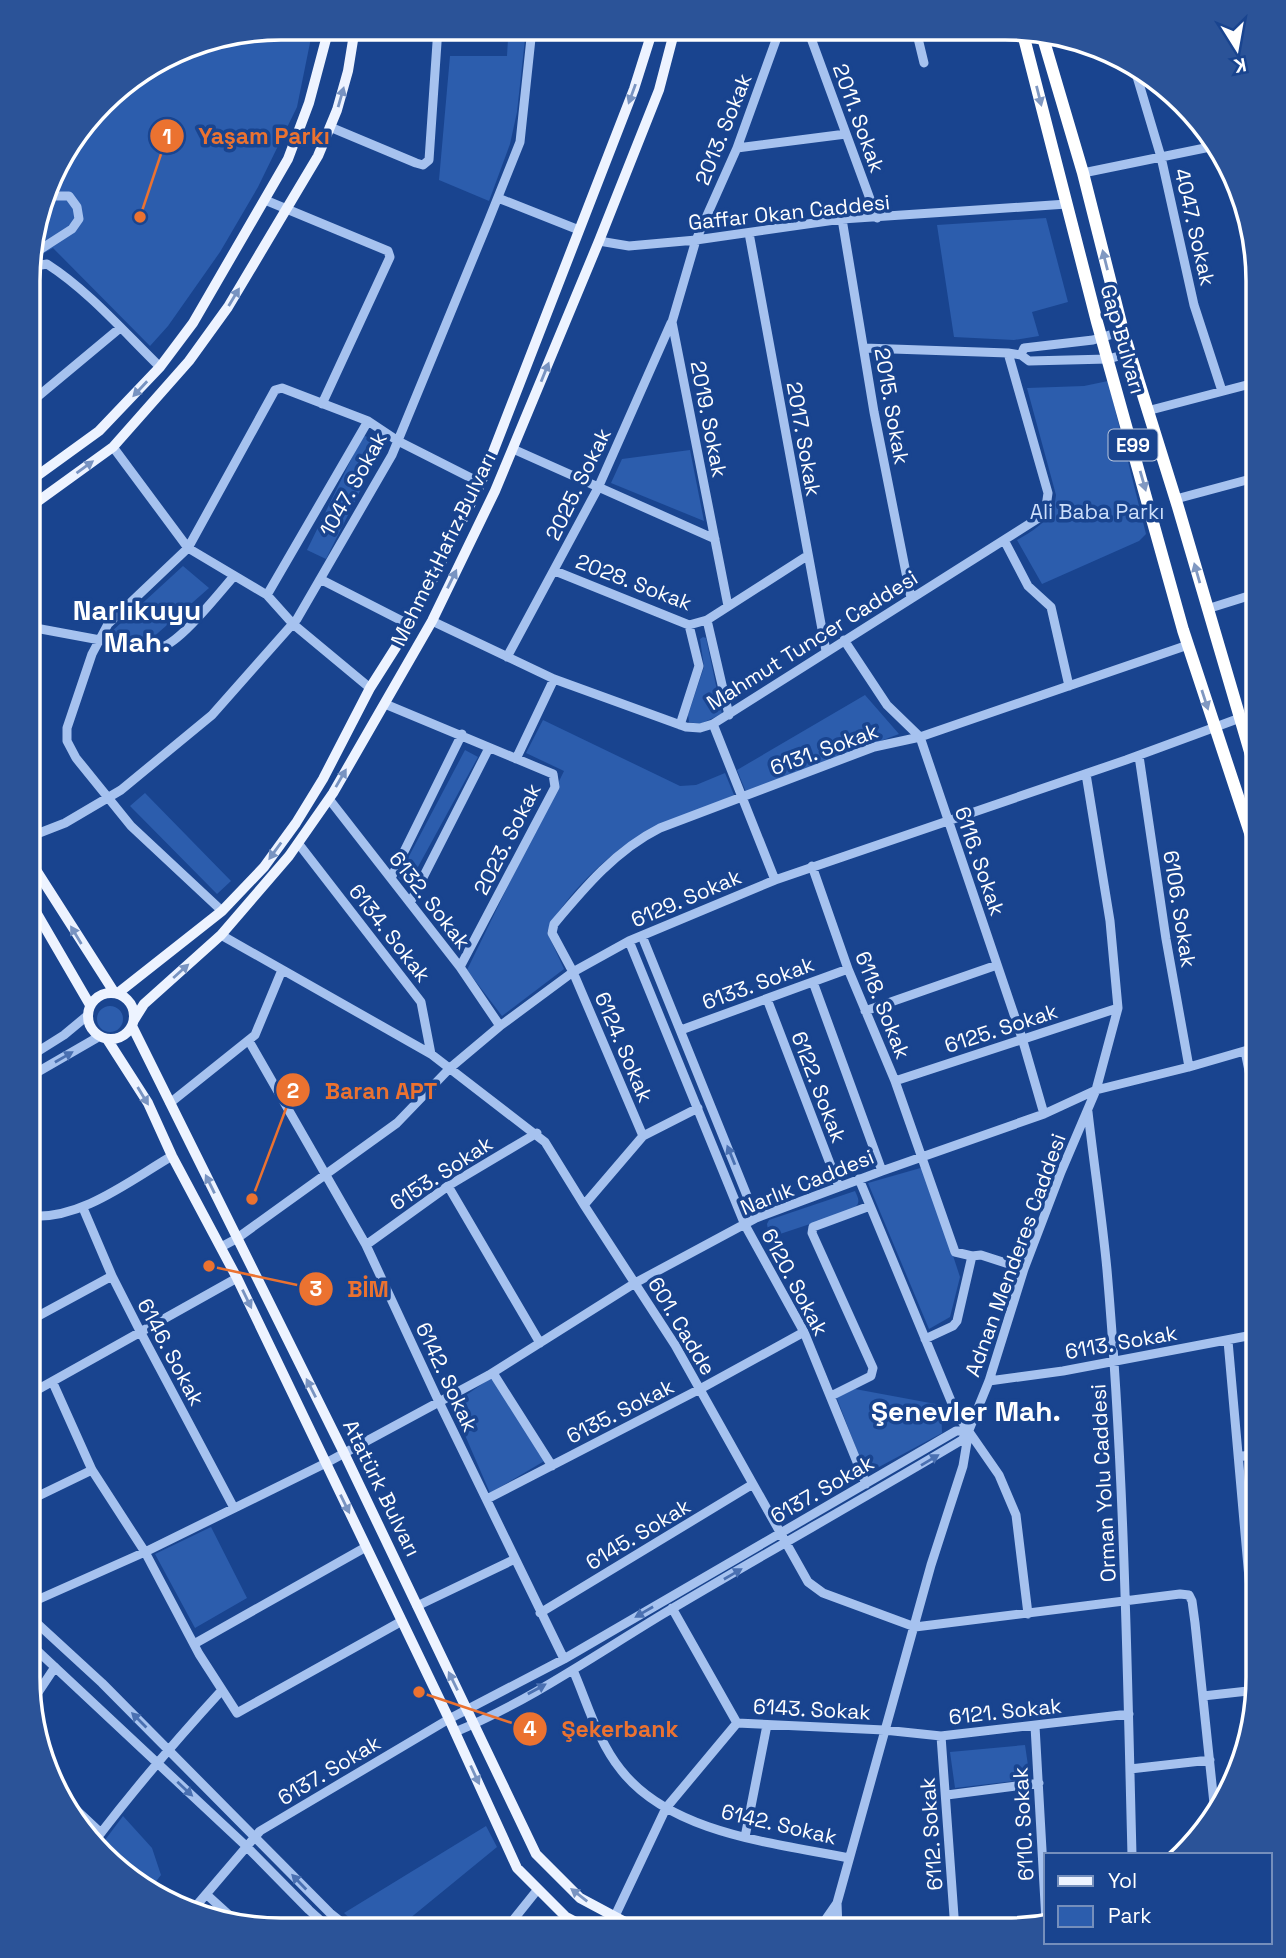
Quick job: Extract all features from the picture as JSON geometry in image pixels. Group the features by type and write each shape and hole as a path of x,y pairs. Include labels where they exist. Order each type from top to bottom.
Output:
{"highway":[{"name":"Gap Bulvarı","path":"1025,41 1102,338 1188,645 1246,820"},
{"name":"Gap Bulvarı","path":"1045,44 1083,173 1129,353 1176,499 1246,737"}],"main road":[{"name":"Mehmet Hafız Bulvarı","path":"116,993 222,911 264,867 323,779 370,688 410,625 481,483 634,89 649,40"},
{"name":"Mehmet Hafız Bulvarı","path":"133,1023 144,1004 221,935 298,843 329,799 432,621 513,449 599,241 659,90 672,40"},
{"path":"40,474 99,431 160,367 193,323 288,159 309,103 326,41"},
{"path":"40,500 113,447 189,361 228,307 318,156 348,71 353,41"},
{"path":"40,876 116,993 130,1001 133,1007 133,1023 121,1037 103,1037 91,1027 89,1010 40,920"},
{"path":"89,1010 103,994 116,993"},
{"name":"Atatürk Bulvarı","path":"133,1023 236,1239 344,1453 536,1854 580,1898 619,1918"},
{"name":"Atatürk Bulvarı","path":"103,1037 148,1102 172,1156 237,1278 449,1719 517,1868 568,1918"}],"street":[{"name":"2013. Sokak","path":"696,240 737,148 776,40"},
{"name":"2011. Sokak","path":"812,40 877,218"},
{"path":"918,40 924,63"},
{"path":"330,127 416,163 424,164 429,160 437,41"},
{"name":"1047. Sokak","path":"40,833 65,823 121,790 212,715 293,624 398,441 498,198 520,142 532,41"},
{"name":"4047. Sokak","path":"1139,82 1161,157 1194,305 1222,391"},
{"path":"737,148 846,134"},
{"path":"1083,173 1205,148"},
{"path":"42,248 72,229 79,219 77,207 69,196 56,196"},
{"path":"498,198 579,230"},
{"path":"265,200 388,251 390,257 322,404"},
{"name":"Gaffar Okan Caddesi","path":"599,241 629,246 696,240 842,219 1067,204"},
{"name":"2015. Sokak","path":"842,219 911,598"},
{"name":"2017. Sokak","path":"749,233 826,651"},
{"name":"2019. Sokak","path":"696,240 672,322 728,606"},
{"path":"41,265 47,264 55,269 160,367"},
{"name":"2025. Sokak","path":"507,657 598,488 672,322"},
{"path":"40,395 120,328"},
{"path":"1021,355 1024,348 1102,338 1123,331"},
{"path":"864,348 1008,353 1021,355 1030,361 1108,359 1129,353"},
{"name":"Mahmut Tuncer Caddesi","path":"432,621 554,680 680,725 700,728 713,724 1045,513 1048,493 1008,353"},
{"path":"1147,411 1246,385"},
{"path":"222,911 131,826 76,758 67,741 68,728 92,654 108,624 188,548 275,390 282,388 368,421 398,441 481,483"},
{"path":"267,595 368,421"},
{"path":"113,447 188,548 267,595 293,624 370,688"},
{"path":"513,449 715,539"},
{"path":"1176,499 1246,480"},
{"path":"1004,540 1028,586 1051,607 1069,686"},
{"name":"2028. Sokak","path":"555,571 689,625 707,620 807,556"},
{"path":"40,629 100,640 168,646 234,576"},
{"path":"320,579 410,625"},
{"path":"1207,609 1246,597"},
{"path":"707,620 729,715"},
{"path":"680,725 699,666 689,625"},
{"name":"6116. Sokak","path":"844,640 887,705 920,737 1022,1038 1044,1114"},
{"name":"6131. Sokak","path":"573,972 552,933 554,924 592,878 640,839 660,828 874,747 920,737 1188,645"},
{"path":"516,759 554,680"},
{"name":"2023. Sokak","path":"385,704 553,774 555,787 460,967"},
{"name":"6129. Sokak","path":"221,1247 397,1124 450,1068 500,1026 573,972 629,941 812,866 948,822 1240,718"},
{"path":"713,724 775,880"},
{"path":"391,878 462,734"},
{"path":"410,903 489,748"},
{"name":"6106. Sokak","path":"1139,755 1166,939 1189,1067"},
{"name":"Adnan Menderes Caddesi","path":"837,1903 931,1565 963,1466 969,1430 989,1381 1024,1269 1096,1090 1118,1008 1110,921 1086,774"},
{"name":"6132. Sokak","path":"329,799 460,967 500,1026"},
{"name":"6134. Sokak","path":"298,843 421,1002 431,1054"},
{"name":"6118. Sokak","path":"812,866 848,968 895,1081 955,1252 972,1256"},
{"name":"601. Cadde","path":"221,935 431,1054 537,1133 635,1283 700,1390 808,1581 823,1593 915,1628 1189,1595 1192,1601 1203,1696"},
{"path":"642,936 756,1218"},
{"name":"6120. Sokak","path":"629,941 745,1225 804,1332 866,1484"},
{"path":"865,1011 997,965"},
{"name":"6133. Sokak","path":"681,1030 848,968"},
{"path":"170,1102 255,1035 282,970"},
{"name":"6124. Sokak","path":"573,972 643,1136"},
{"path":"813,982 882,1171"},
{"name":"6122. Sokak","path":"767,999 839,1187"},
{"name":"6125. Sokak","path":"895,1081 1118,1008"},
{"path":"40,1050 64,1035 89,1010"},
{"path":"40,1071 103,1037"},
{"name":"6142. Sokak","path":"249,1041 366,1245 540,1613 564,1658"},
{"name":"Narlık Caddesi","path":"40,1599 145,1552 326,1463 493,1373 635,1283 756,1218 1044,1114 1096,1090 1245,1051"},
{"name":"6124. Sokak","path":"584,1205 643,1136 698,1108"},
{"name":"Orman Yolu Caddesi","path":"1087,1110 1107,1268 1113,1362 1127,1602 1132,1853"},
{"name":"6153. Sokak","path":"366,1245 448,1186 537,1133"},
{"path":"40,1217 83,1208 172,1156"},
{"path":"859,1180 956,1413 999,1475 1016,1515 1027,1614"},
{"path":"448,1186 540,1343"},
{"path":"831,1396 871,1376 873,1368 812,1233 813,1227 870,1206"},
{"name":"6146. Sokak","path":"83,1208 112,1276 234,1508"},
{"path":"925,1339 953,1326 957,1321 972,1256 981,1255 1024,1269"},
{"path":"40,1315 112,1276"},
{"path":"40,1390 237,1278"},
{"name":"6135. Sokak","path":"487,1499 700,1390 804,1332"},
{"name":"6113. Sokak","path":"989,1381 1113,1362 1245,1337"},
{"path":"1228,1341 1245,1530"},
{"path":"493,1373 552,1466"},
{"path":"53,1383 92,1470 145,1552 194,1644 237,1713 402,1621"},
{"name":"6137. Sokak","path":"199,1903 255,1836 307,1802 449,1719 564,1658 956,1430 969,1430"},
{"name":"6137. Sokak","path":"455,1732 573,1670 672,1608 962,1440 969,1430"},
{"path":"1239,1457 1245,1456"},
{"path":"40,1495 92,1470"},
{"name":"6145. Sokak","path":"540,1613 753,1484"},
{"path":"194,1644 366,1547"},
{"path":"417,1606 515,1559"},
{"path":"615,1916 666,1808 737,1723 672,1608"},
{"path":"40,1626 168,1749 336,1918"},
{"path":"40,1653 246,1846 316,1918"},
{"path":"41,1688 55,1667"},
{"name":"6142. Sokak","path":"573,1670 607,1749 639,1792 666,1808 709,1826 745,1837 849,1858"},
{"path":"100,1835 168,1749 222,1690"},
{"path":"1213,1796 1203,1696 1245,1691"},
{"name":"6121. Sokak","path":"884,1730 941,1736 1129,1714"},
{"name":"6143. Sokak","path":"737,1723 884,1730"},
{"path":"745,1837 767,1725"},
{"name":"6110. Sokak","path":"1035,1726 1044,1882"},
{"name":"6112. Sokak","path":"941,1736 954,1918"},
{"path":"1130,1769 1210,1760"},
{"path":"947,1795 1039,1783"},
{"path":"515,1918 538,1889"},
{"path":"206,1894 225,1911"},
{"path":"827,1918 837,1903"},
{"path":"837,1903 838,1918"},
{"path":"327,1918 330,1913"}],"green space":[{"path":"266,41 310,41 297,107 258,187 220,252 168,326 150,346 53,248 42,254 48,219 65,175 90,135 122,100 147,81 204,53 234,45"},
{"path":"508,41 525,41 517,112 510,144 489,201 439,180 450,56 507,56"},
{"path":"1046,218 1068,302 1032,312 1039,336 1014,340 954,337 937,225"},
{"name":"Ali Baba Parkı","path":"1108,381 1146,534 1139,541 1042,584 1017,540 1048,517 1056,495 1027,388 1084,386"},
{"path":"363,435 383,445 326,559 307,550"},
{"path":"690,450 704,521 611,483 622,459"},
{"path":"183,566 209,588 150,640 110,633"},
{"path":"706,638 722,714 700,724 689,722 688,715 704,667 700,639"},
{"path":"865,695 899,734 746,792 737,770"},
{"path":"543,720 680,786 696,785 725,773 734,795 640,836 600,865 563,905 547,932 564,969 502,1016 467,970 564,771 526,753"},
{"path":"465,750 478,757 407,887 398,877"},
{"path":"145,793 231,881 217,894 130,806"},
{"path":"110,1006 119,1010 123,1019 119,1028 110,1032 101,1028 97,1019 101,1010"},
{"path":"924,1167 960,1277 950,1317 929,1329 868,1183"},
{"path":"855,1191 858,1201 852,1210 774,1236 769,1235 769,1220"},
{"path":"492,1377 546,1460 490,1493 452,1405"},
{"path":"855,1389 941,1405 942,1433 866,1474 836,1396"},
{"path":"211,1527 247,1598 195,1628 155,1554"},
{"path":"1025,1745 1030,1779 955,1788 950,1752"},
{"path":"123,1816 152,1848 161,1875 156,1882 135,1868 105,1840"},
{"path":"486,1826 497,1847 410,1918 349,1918 344,1913"}],"place":[{"name":"Yaşam Parkı","path":"140,217"},
{"name":"Baran APT","path":"252,1199"},
{"name":"BİM","path":"209,1266"},
{"name":"Şekerbank","path":"419,1692"}],"district":[{"name":"Narlıkuyu Mah.","path":"137,626"},
{"name":"Şenevler Mah.","path":"966,1411"}]}
